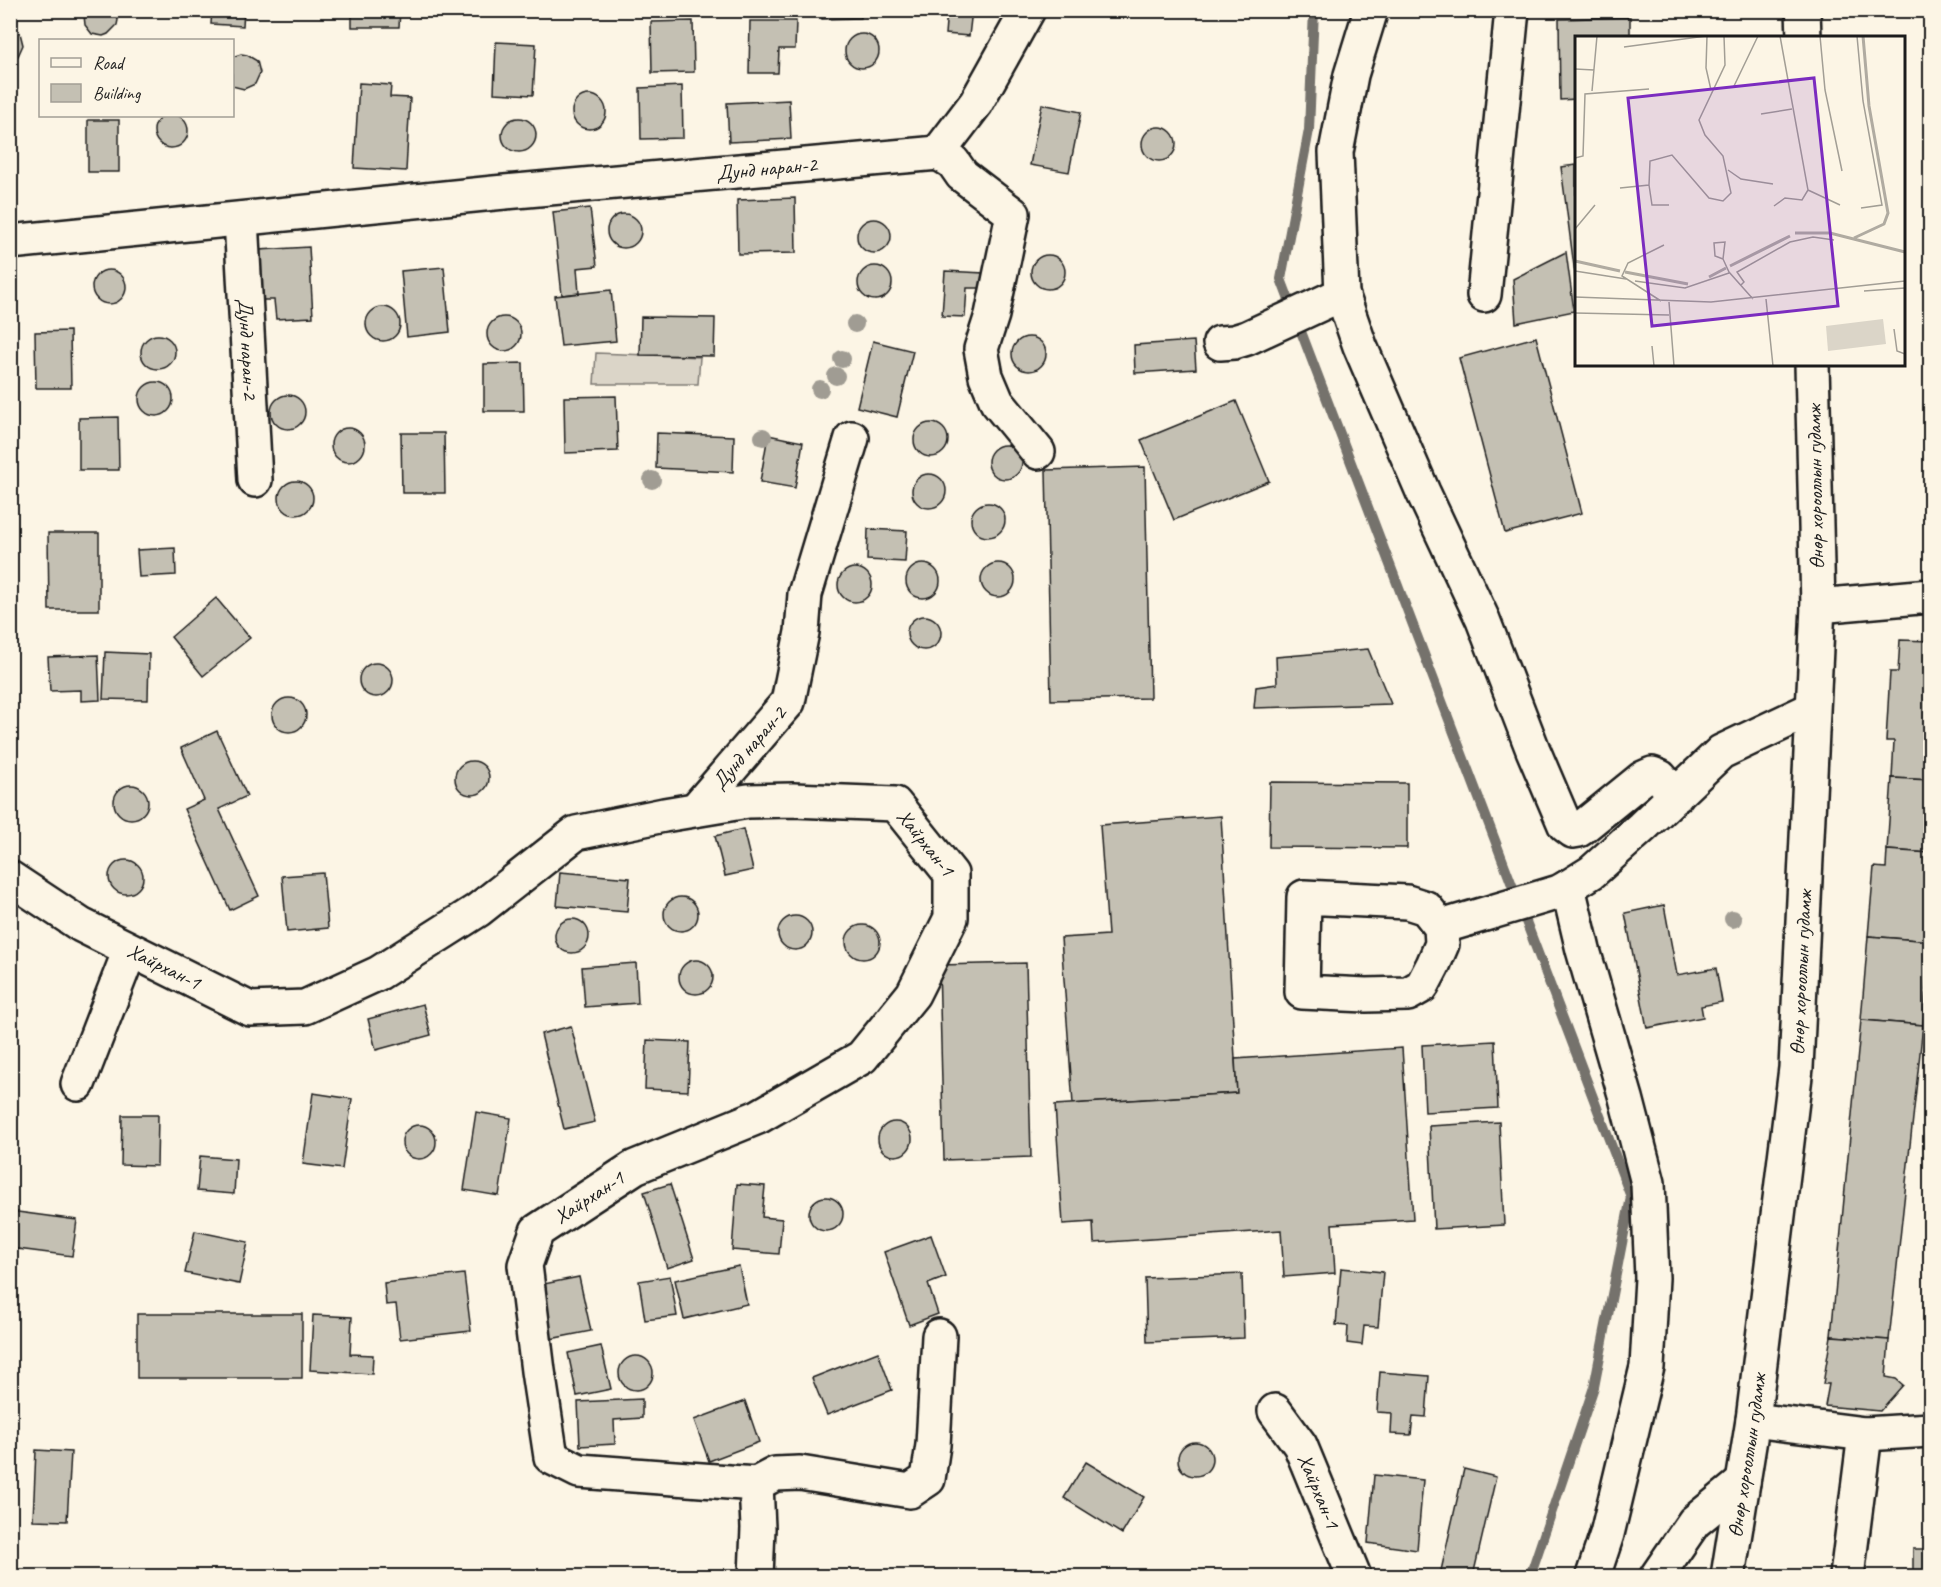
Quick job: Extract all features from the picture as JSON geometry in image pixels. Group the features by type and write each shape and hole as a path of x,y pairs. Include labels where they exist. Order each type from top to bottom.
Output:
{"street":[{"path":"1028,10 976,103 938,153 953,162 962,175 1013,214 992,315 981,350 986,376 997,402 1038,452"},
{"path":"1371,10 1351,75 1336,152 1342,294 1360,346 1423,492 1483,620 1533,750 1565,825 1573,831 1579,830 1642,778 1652,774 1660,777 1676,796"},
{"path":"1484,295 1512,10"},
{"path":"1803,10 1804,36"},
{"name":"Дунд наран-2","path":"10,242 494,193 938,153"},
{"name":"Дунд наран-2","path":"241,219 255,480"},
{"path":"1233,340 1303,313 1342,294"},
{"name":"Өнөр хорооллын гудамж","path":"1728,1576 1753,1420 1796,1068 1818,606 1812,366"},
{"name":"Дунд наран-2","path":"696,809 788,702 802,632 805,594 852,438"},
{"path":"1818,606 1930,596"},
{"path":"1456,923 1426,908 1407,902 1304,897 1302,992 1408,994 1422,986 1442,944 1456,923 1563,890 1592,872 1721,752 1812,709"},
{"name":"Хайрхан-1","path":"10,878 81,925 250,1009 304,1007 379,973 478,910 576,833 748,801 793,800 895,804 951,874 951,918 913,994 862,1057 758,1117 635,1167 537,1231 525,1265 551,1457 579,1471 756,1484 776,1474 801,1473 910,1491 928,1479 933,1445 939,1336"},
{"path":"1563,890 1626,1098 1648,1183 1652,1278 1647,1366 1607,1534 1593,1576"},
{"path":"78,1084 129,950"},
{"name":"Хайрхан-1","path":"1275,1411 1300,1445 1354,1576"},
{"path":"1753,1420 1864,1434 1930,1430"},
{"path":"1847,1576 1864,1434"},
{"path":"1657,1576 1694,1522 1743,1482"},
{"path":"756,1484 758,1528 756,1576"}],"shaded area":[{"path":"596,353 700,357 698,384 594,384"}],"building":[{"path":"86,10 116,10 117,25 103,36 92,34 85,25"},
{"path":"212,10 244,10 243,26 211,24"},
{"path":"352,10 400,10 399,27 352,27"},
{"path":"498,10 550,10 550,14 498,16"},
{"path":"822,10 861,10 861,18 822,19"},
{"path":"947,10 972,10 969,36 945,34"},
{"path":"1630,17 1630,36 1575,36 1575,99 1560,100 1559,19"},
{"path":"693,21 694,72 652,73 651,22"},
{"path":"750,21 796,21 795,49 779,49 778,73 749,73"},
{"path":"10,27 20,33 23,45 18,56 10,60"},
{"path":"862,34 874,39 879,51 874,63 862,68 850,63 845,51 850,39"},
{"path":"496,42 536,44 533,95 494,93"},
{"path":"247,55 257,61 260,73 255,84 244,89 234,86 234,56"},
{"path":"359,83 391,85 390,97 410,98 406,171 354,168"},
{"path":"682,86 683,138 641,139 640,88"},
{"path":"589,95 601,100 606,112 601,124 589,129 577,124 572,112 577,100"},
{"path":"789,100 791,139 729,142 727,103"},
{"path":"1042,104 1081,112 1069,172 1030,165"},
{"path":"162,117 180,117 187,124 187,138 178,147 164,147 155,138 155,124"},
{"path":"519,118 531,123 536,135 531,147 519,152 507,147 502,135 507,123"},
{"path":"88,120 119,120 119,172 88,172"},
{"path":"1159,127 1171,132 1176,144 1171,156 1159,161 1147,156 1142,144 1147,132"},
{"path":"1575,165 1575,274 1561,167"},
{"path":"795,198 796,253 738,254 737,200"},
{"path":"590,208 597,266 577,268 579,293 562,295 553,212"},
{"path":"624,214 636,219 641,231 636,243 624,248 612,243 607,231 612,219"},
{"path":"874,219 886,224 891,236 886,248 874,253 862,248 857,236 862,224"},
{"path":"309,247 313,317 276,319 274,300 262,300 259,250"},
{"path":"1566,252 1574,311 1516,323 1513,279"},
{"path":"1048,255 1060,260 1065,272 1060,284 1048,289 1036,284 1031,272 1036,260"},
{"path":"875,266 887,271 892,283 887,295 875,300 863,295 858,283 863,271"},
{"path":"444,267 450,332 407,337 401,271"},
{"path":"109,270 121,275 126,287 121,299 109,304 97,299 92,287 97,275"},
{"path":"945,271 984,273 983,288 967,288 965,317 942,316"},
{"path":"611,290 616,341 561,346 555,296"},
{"path":"383,307 395,312 400,324 395,336 383,341 371,336 366,324 371,312"},
{"path":"504,317 516,322 521,334 516,346 504,351 492,346 487,334 492,322"},
{"path":"641,317 715,318 714,356 640,355"},
{"path":"70,331 71,388 36,388 35,332"},
{"path":"158,335 170,340 175,352 170,364 158,369 146,364 141,352 146,340"},
{"path":"1029,337 1041,342 1046,354 1041,366 1029,371 1017,366 1012,354 1017,342"},
{"path":"1536,337 1582,513 1505,533 1459,358"},
{"path":"873,341 913,351 897,417 857,407"},
{"path":"1194,341 1196,369 1135,373 1134,345"},
{"path":"523,363 524,411 484,411 484,364"},
{"path":"156,382 168,387 173,399 168,411 156,416 144,411 139,399 144,387"},
{"path":"288,395 300,400 305,412 300,424 288,429 276,424 271,412 276,400"},
{"path":"616,396 618,451 565,453 564,397"},
{"path":"1236,401 1269,481 1174,520 1141,440"},
{"path":"118,417 119,470 79,470 79,418"},
{"path":"931,423 943,428 948,440 943,452 931,457 919,452 914,440 919,428"},
{"path":"348,428 360,433 365,445 360,457 348,462 336,457 331,445 336,433"},
{"path":"401,433 444,433 445,493 402,493"},
{"path":"657,433 734,436 733,472 656,468"},
{"path":"768,435 803,442 795,488 760,482"},
{"path":"1005,445 1017,450 1022,462 1017,474 1005,479 993,474 988,462 993,450"},
{"path":"1145,467 1150,698 1051,700 1046,470"},
{"path":"929,474 941,479 946,491 941,503 929,508 917,503 912,491 917,479"},
{"path":"296,481 308,486 313,498 308,510 296,515 284,510 279,498 284,486"},
{"path":"988,503 1000,508 1005,520 1000,532 988,537 976,532 971,520 976,508"},
{"path":"868,529 907,531 905,562 867,560"},
{"path":"48,533 99,533 99,610 49,610"},
{"path":"175,548 176,575 139,577 137,550"},
{"path":"998,563 1010,568 1015,580 1010,592 998,597 986,592 981,580 986,568"},
{"path":"923,564 935,569 940,581 935,593 923,598 911,593 906,581 911,569"},
{"path":"855,568 867,573 872,585 867,597 855,602 843,597 838,585 843,573"},
{"path":"216,598 250,638 203,676 171,637"},
{"path":"924,616 936,621 941,633 936,645 924,650 912,645 907,633 912,621"},
{"path":"1900,640 1930,641 1930,780 1892,778 1894,741 1886,741 1890,672 1898,672"},
{"path":"1368,649 1391,704 1254,708 1256,687 1277,684 1276,657"},
{"path":"105,652 149,654 148,700 103,699"},
{"path":"98,655 100,700 81,701 81,690 50,691 48,657"},
{"path":"376,663 388,668 393,680 388,692 376,697 364,692 359,680 364,668"},
{"path":"289,698 301,703 306,715 301,727 289,732 277,727 272,715 277,703"},
{"path":"217,731 247,796 219,809 259,896 230,910 184,809 204,800 181,748"},
{"path":"472,761 484,766 489,778 484,790 472,795 460,790 455,778 460,766"},
{"path":"1892,778 1930,780 1930,853 1887,850"},
{"path":"1270,782 1407,783 1407,848 1269,847"},
{"path":"131,785 143,790 148,802 143,814 131,819 119,814 114,802 119,790"},
{"path":"1221,816 1237,1093 1073,1104 1061,938 1108,935 1100,825"},
{"path":"743,829 753,870 725,876 715,836"},
{"path":"1887,850 1930,853 1930,941 1868,936 1874,867 1886,868"},
{"path":"126,860 138,865 143,877 138,889 126,894 114,889 109,877 114,865"},
{"path":"560,872 630,878 627,912 557,906"},
{"path":"323,873 328,928 287,932 282,876"},
{"path":"681,897 693,902 698,914 693,926 681,931 669,926 664,914 669,902"},
{"path":"1664,905 1677,975 1716,968 1722,1002 1701,1006 1703,1017 1647,1028 1625,913"},
{"path":"795,916 807,921 812,933 807,945 795,950 783,945 778,933 783,921"},
{"path":"572,919 584,924 589,936 584,948 572,953 560,948 555,936 560,924"},
{"path":"863,925 875,930 880,942 875,954 863,959 851,954 846,942 851,930"},
{"path":"1868,936 1930,941 1923,1025 1861,1020"},
{"path":"696,960 708,965 713,977 708,989 696,994 684,989 679,977 684,965"},
{"path":"636,963 638,1003 585,1007 582,967"},
{"path":"1026,963 1031,1157 944,1160 939,965"},
{"path":"423,1004 431,1035 376,1050 368,1019"},
{"path":"1861,1020 1923,1025 1889,1340 1831,1336"},
{"path":"571,1026 595,1122 564,1129 541,1034"},
{"path":"647,1040 690,1042 688,1091 645,1089"},
{"path":"1495,1041 1498,1108 1425,1112 1422,1045"},
{"path":"1402,1048 1413,1219 1332,1224 1335,1273 1284,1277 1281,1230 1094,1243 1093,1222 1063,1224 1055,1105 1237,1093 1235,1059"},
{"path":"313,1093 352,1099 342,1169 303,1164"},
{"path":"476,1112 511,1118 499,1196 464,1190"},
{"path":"122,1115 158,1115 157,1166 121,1165"},
{"path":"895,1122 907,1127 912,1139 907,1151 895,1156 883,1151 878,1139 883,1127"},
{"path":"1499,1122 1504,1225 1434,1229 1429,1126"},
{"path":"419,1125 431,1130 436,1142 431,1154 419,1159 407,1154 402,1142 407,1130"},
{"path":"200,1156 236,1159 234,1194 197,1191"},
{"path":"670,1184 694,1259 667,1268 644,1192"},
{"path":"737,1184 765,1186 762,1217 782,1219 779,1254 732,1250"},
{"path":"826,1197 838,1202 843,1214 838,1226 826,1231 814,1226 809,1214 814,1202"},
{"path":"10,1211 77,1220 72,1256 10,1248"},
{"path":"195,1231 248,1242 239,1284 185,1273"},
{"path":"931,1235 946,1277 928,1284 938,1314 909,1325 884,1252"},
{"path":"739,1266 747,1304 684,1319 675,1280"},
{"path":"1341,1268 1383,1272 1378,1327 1364,1326 1362,1345 1347,1343 1348,1326 1336,1325"},
{"path":"10,1269 17,1270 11,1331 10,1331"},
{"path":"464,1274 471,1331 400,1339 396,1304 386,1305 384,1283"},
{"path":"1242,1274 1244,1338 1147,1342 1145,1278"},
{"path":"670,1276 677,1316 645,1320 639,1281"},
{"path":"579,1277 591,1331 550,1339 539,1285"},
{"path":"137,1314 302,1314 302,1378 137,1378"},
{"path":"313,1315 352,1317 350,1354 373,1355 372,1374 310,1370"},
{"path":"1831,1336 1889,1340 1886,1377 1896,1379 1903,1385 1880,1411 1825,1406 1829,1384 1823,1384"},
{"path":"601,1346 611,1389 577,1396 568,1353"},
{"path":"878,1352 892,1390 827,1415 812,1378"},
{"path":"636,1356 648,1361 653,1373 648,1385 636,1390 624,1385 619,1373 624,1361"},
{"path":"1380,1372 1429,1376 1426,1417 1413,1416 1411,1435 1391,1434 1392,1413 1377,1412"},
{"path":"642,1399 642,1418 614,1420 615,1444 580,1446 578,1402"},
{"path":"745,1401 759,1442 709,1461 694,1420"},
{"path":"1195,1442 1207,1447 1212,1459 1207,1471 1195,1476 1183,1471 1178,1459 1183,1447"},
{"path":"36,1450 71,1452 67,1521 33,1520"},
{"path":"1086,1462 1144,1497 1122,1534 1064,1498"},
{"path":"1464,1469 1496,1477 1473,1576 1440,1575"},
{"path":"1374,1475 1423,1480 1417,1550 1368,1543"},
{"path":"1913,1549 1930,1549 1930,1576 1913,1576"}],"waterway":[{"path":"1314,10 1309,130 1281,279 1631,1197 1594,1387 1530,1576"}]}
